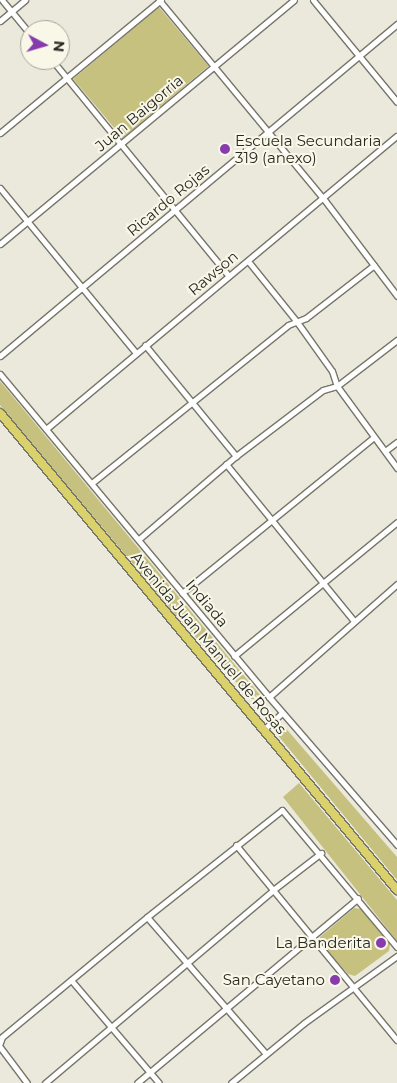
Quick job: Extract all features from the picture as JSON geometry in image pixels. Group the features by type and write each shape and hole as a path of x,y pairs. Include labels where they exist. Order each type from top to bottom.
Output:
{"main road":[{"name":"Avenida Juan Manuel de Rosas","path":"0,413 397,890"}],"street":[{"path":"2,0 20,21"},
{"path":"0,21 25,0"},
{"path":"0,133 160,0 323,198 397,296"},
{"name":"Juan Baigorria","path":"0,244 294,0"},
{"path":"313,0 397,102"},
{"name":"Ricardo Rojas","path":"0,356 397,24"},
{"path":"60,70 229,276"},
{"name":"Rawson","path":"46,429 397,136"},
{"path":"0,188 136,353"},
{"path":"248,261 297,322 332,371 337,386 373,438 397,468"},
{"path":"93,482 288,325 297,322 374,265"},
{"path":"139,539 236,456 322,390 337,386 397,340"},
{"path":"145,345 236,456"},
{"name":"Indiada","path":"0,374 93,482 282,713 397,845"},
{"path":"182,593 373,438"},
{"path":"385,451 397,442"},
{"path":"226,464 354,621"},
{"path":"234,656 397,522"},
{"path":"269,697 397,584"},
{"path":"263,730 282,713"},
{"path":"1,1040 236,844 282,810 322,853 397,947"},
{"path":"236,844 312,939 354,986 397,1040"},
{"path":"45,1083 113,1029 273,890 322,853"},
{"path":"137,1083 312,939 358,898"},
{"path":"147,917 266,1054"},
{"path":"231,1083 354,986 397,956"},
{"path":"71,980 159,1083"},
{"path":"0,1047 27,1083"}],"shaded area":[{"path":"159,7 208,66 123,138 73,79"},
{"path":"0,381 260,695 258,700 253,701 173,612 0,405"},
{"path":"278,724 283,725 397,857 397,880 276,733"},
{"path":"299,783 397,900 397,941 283,797"},
{"path":"354,908 362,909 390,944 389,951 355,976 348,974 320,943 320,937"}],"place":[{"name":"Escuela Secundaria 319 (anexo)","path":"225,149"},
{"name":"La Banderita","path":"381,943"},
{"name":"San Cayetano","path":"335,980"}]}
